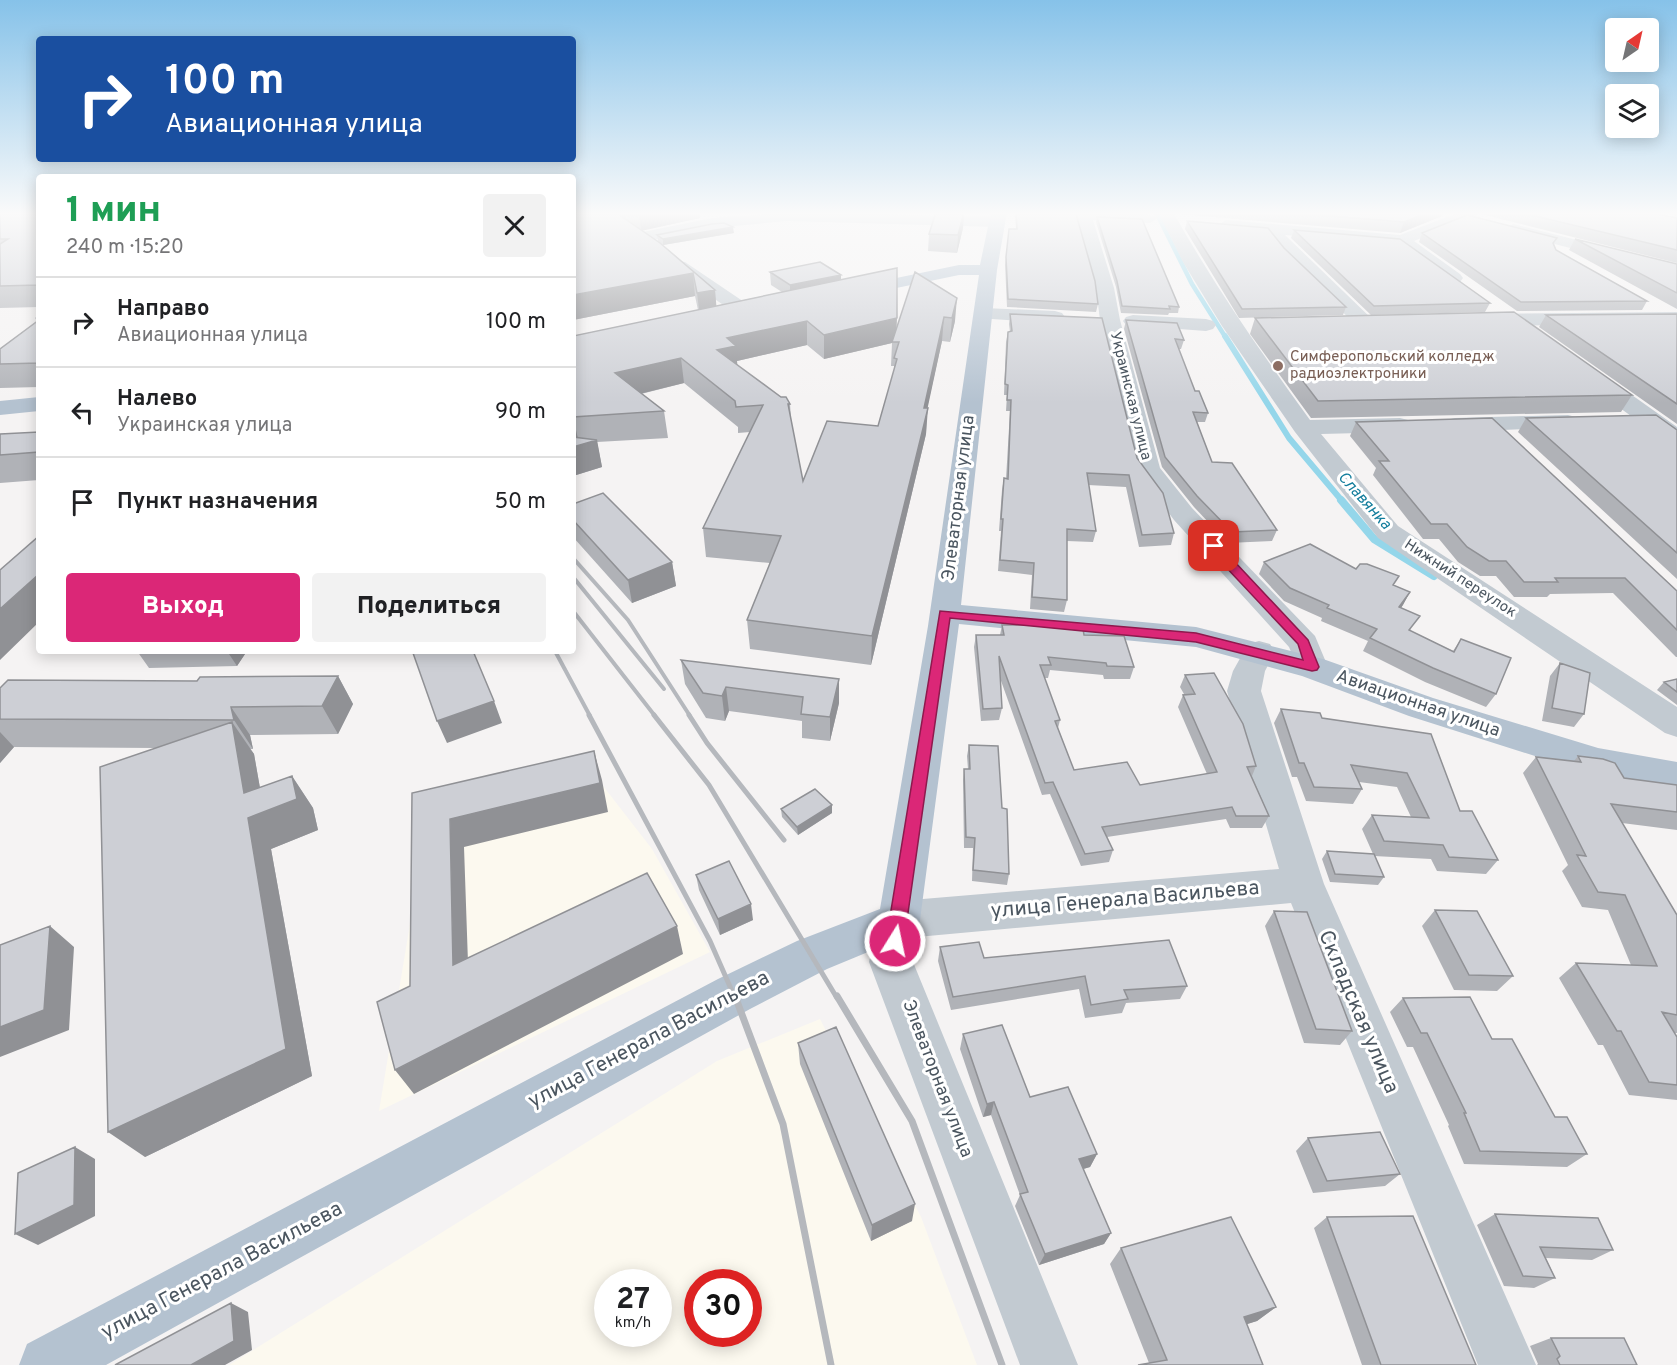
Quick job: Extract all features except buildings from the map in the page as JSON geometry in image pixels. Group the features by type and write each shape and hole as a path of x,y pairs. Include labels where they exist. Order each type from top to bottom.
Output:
{"main road":[{"path":"836,296 932,276"},
{"name":"Элеваторная улица","path":"899,920 944,614 987,276"},
{"path":"727,319 771,309"},
{"path":"0,408 36,404"},
{"name":"Авиационная улица","path":"944,614 1196,637 1312,667 1421,707 1598,762 1677,776"},
{"name":"улица Генерала Васильева","path":"48,1365 734,994 812,955 899,920"}],"street":[{"path":"693,276 749,314"},
{"name":"Украинская улица","path":"1101,276 1105,288 1092,319 1148,469 1183,514 1304,643 1312,667"},
{"name":"Нижний переулок","path":"1202,276 1231,325 1303,426 1388,532 1677,724"},
{"path":"1316,276 1365,323"},
{"path":"1450,276 1538,339"},
{"path":"1644,301 1676,319"},
{"path":"984,314 1231,325"},
{"path":"1466,320 1676,319"},
{"path":"1343,324 1388,323"},
{"path":"1576,366 1677,438"},
{"path":"1303,426 1652,420"},
{"path":"1492,424 1518,448"},
{"name":"Складская улица","path":"1259,652 1249,671 1244,691 1304,884 1507,1365"},
{"name":"улица Генерала Васильева","path":"899,920 1304,884"},
{"name":"Элеваторная улица","path":"899,920 891,962 1049,1365"}],"shaded area":[{"path":"593,773 652,849 710,952 379,1111 427,821"},
{"path":"820,1019 921,1217 977,1365 229,1365 717,1061"}],"waterway":[{"name":"Славянка","path":"1188,276 1226,338"},
{"name":"Славянка","path":"1225,336 1289,438 1343,502"},
{"name":"Славянка","path":"1341,500 1374,539 1434,576"}],"railway":[{"path":"576,561 628,620 690,716"},
{"path":"576,581 664,689"},
{"path":"576,615 655,716"},
{"path":"557,654 590,716"},
{"path":"589,715 710,941 735,998"},
{"path":"654,715 709,785 837,998"},
{"path":"689,715 707,743 784,840"},
{"path":"735,996 783,1124 831,1365"},
{"path":"837,996 912,1121 1002,1365"}],"place":[{"name":"Симферопольский колледж радиоэлектроники","path":"1278,366"}],"route":[{"path":"895,941 944,614 1196,637 1312,667 1304,643 1214,546"}]}
